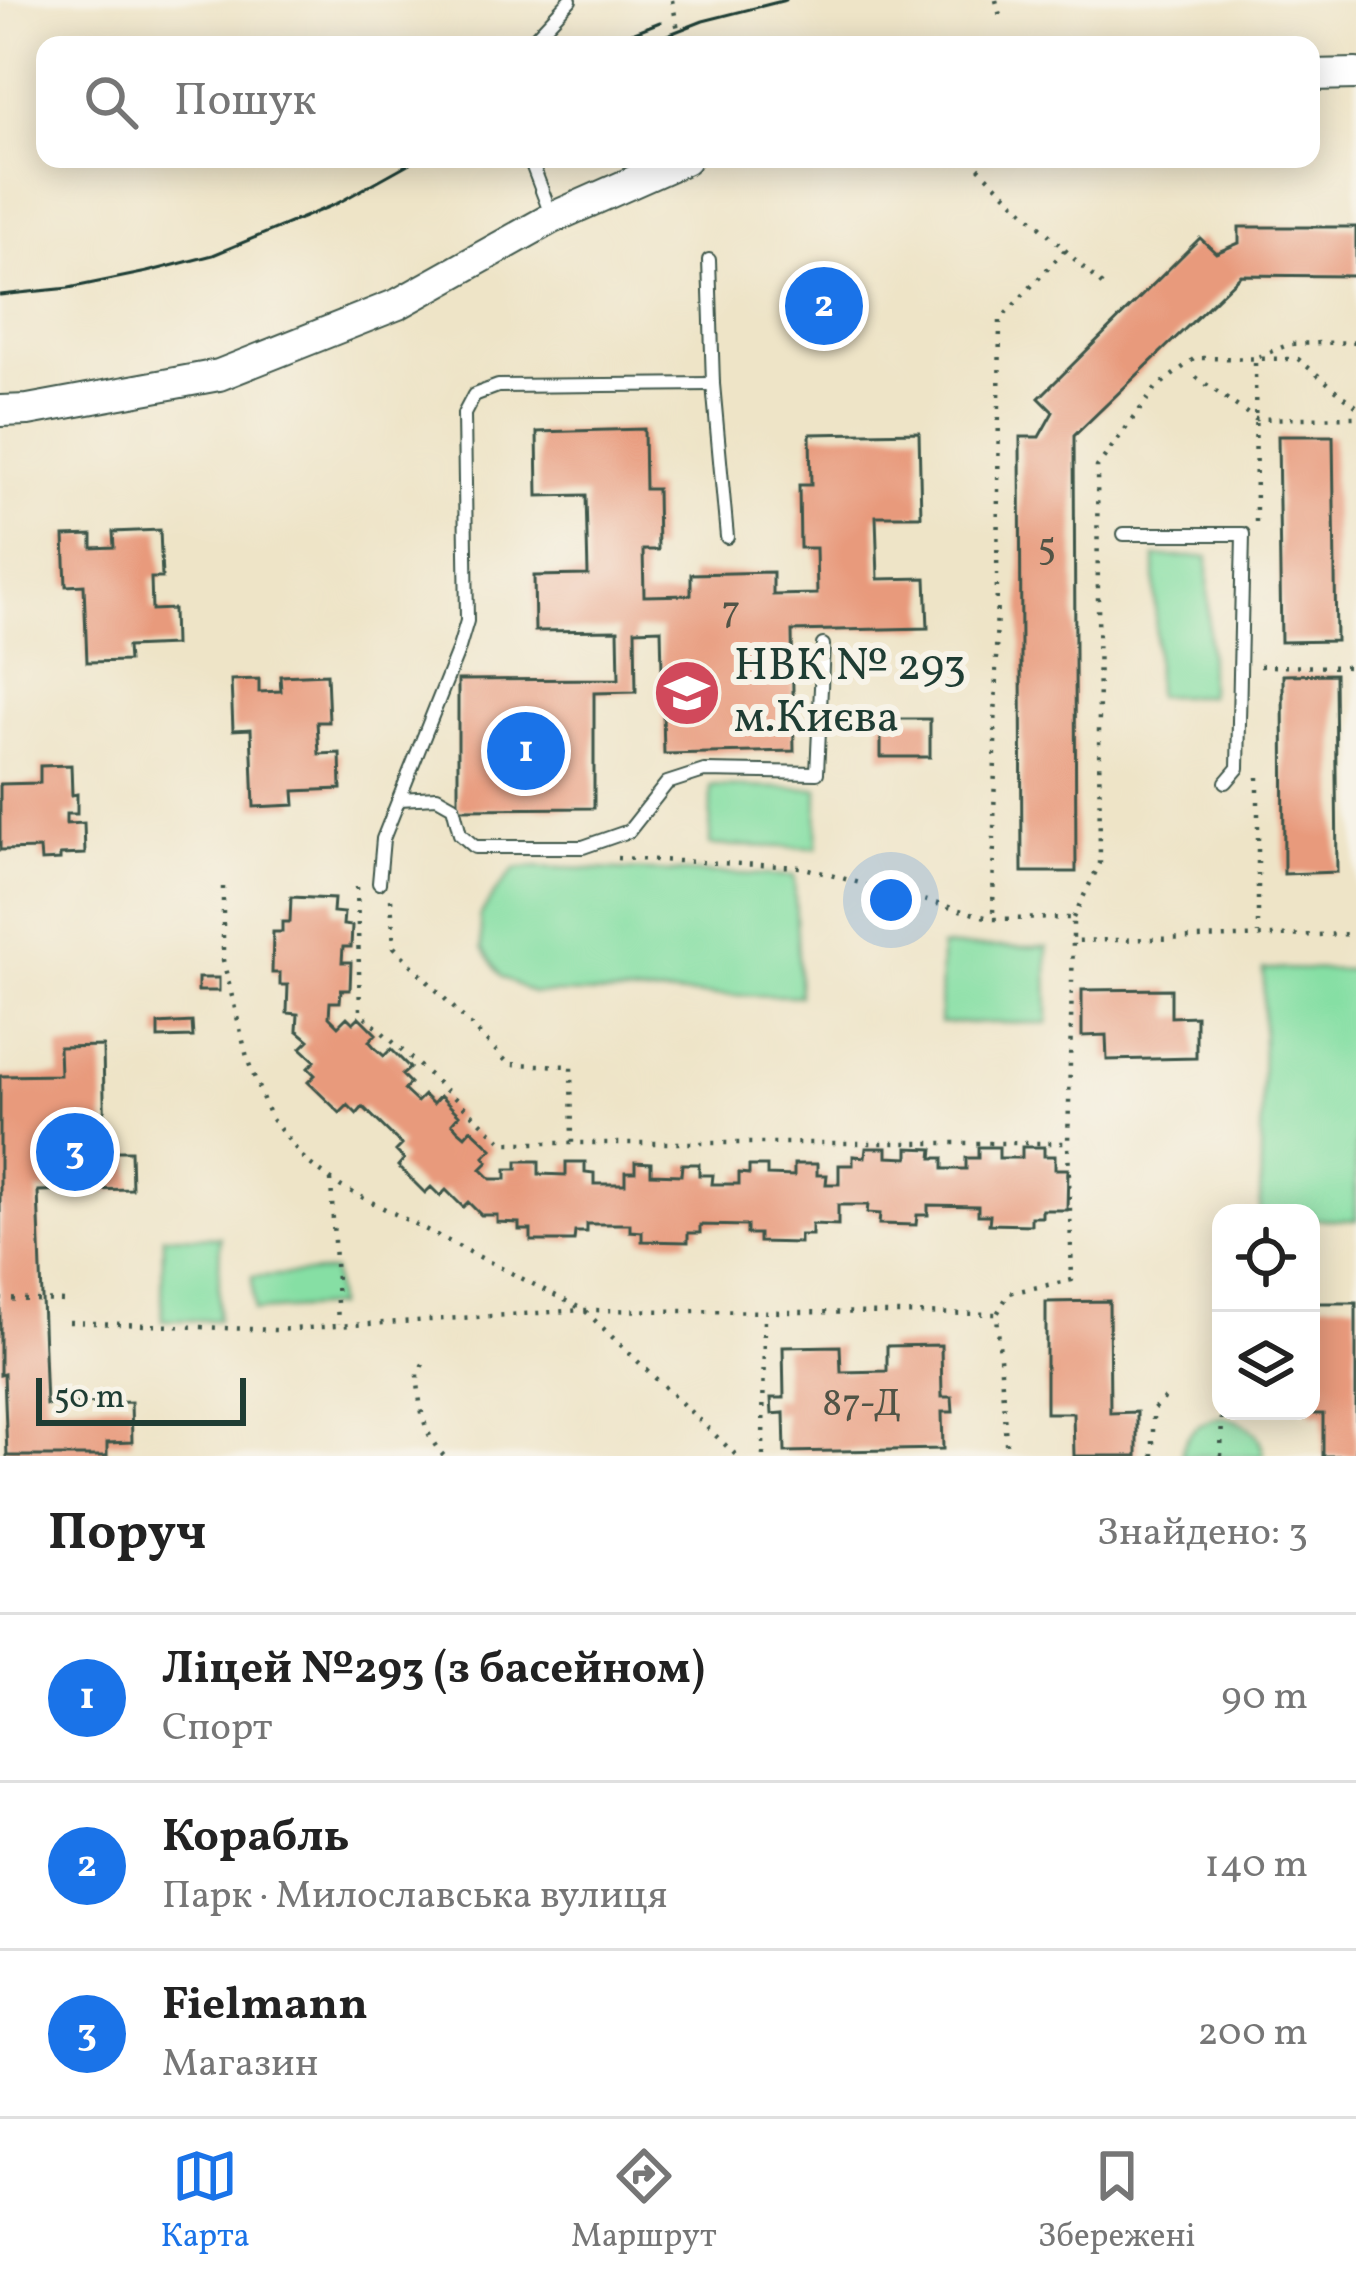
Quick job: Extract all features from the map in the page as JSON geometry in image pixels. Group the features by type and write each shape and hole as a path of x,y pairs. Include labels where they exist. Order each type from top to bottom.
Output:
{"street":[{"path":"1320,75 1356,74"},
{"path":"0,410 28,410 219,375 398,304 552,218 665,168"}],"lane":[{"path":"536,36 569,0"},
{"path":"533,168 552,218"},
{"path":"709,260 713,384 728,538"},
{"path":"379,883 383,839 466,621 464,414 474,395 497,386 713,384"},
{"path":"1124,534 1243,534 1238,768 1226,782"},
{"path":"399,799 437,797 453,806 460,834 475,847 583,847 629,830 667,783 704,771 818,773 823,645"}],"path":[{"path":"672,0 679,36"},
{"path":"996,0 1000,16"},
{"path":"979,168 1104,287"},
{"path":"993,919 1000,320 1065,250"},
{"path":"1255,358 1289,344 1356,342"},
{"path":"1007,1456 998,1314 1009,1293 1072,1280 1067,1107 1072,918 1100,863 1097,467 1156,388 1196,358 1298,359 1356,406"},
{"path":"1255,358 1256,531"},
{"path":"1196,377 1255,419 1356,417"},
{"path":"1258,666 1356,667"},
{"path":"1258,778 1258,936"},
{"path":"583,847 608,858 801,867 993,919 1072,918"},
{"path":"379,883 391,889 394,947 509,1064 572,1066 572,1144"},
{"path":"357,884 360,1012 504,1143 1068,1143"},
{"path":"223,887 223,960 248,1061 270,1117 306,1161 331,1180 584,1310 737,1456"},
{"path":"1073,941 1356,934"},
{"path":"331,1180 338,1326"},
{"path":"0,1299 68,1301"},
{"path":"69,1322 238,1330 584,1310 998,1314"},
{"path":"764,1310 764,1456"},
{"path":"423,1364 418,1372 421,1409 431,1441 445,1456"},
{"path":"1153,1456 1153,1409 1168,1395"},
{"path":"1221,1456 1222,1420"}],"green space":[{"path":"1155,557 1208,557 1209,696 1156,696"},
{"path":"711,786 818,789 817,848 710,845"},
{"path":"515,869 794,876 800,996 532,993 502,977 482,948 480,916"},
{"path":"941,947 1047,947 1048,1023 940,1023"},
{"path":"1264,969 1356,970 1356,1220 1320,1219 1320,1204 1260,1204"},
{"path":"163,1236 220,1237 218,1320 162,1320"},
{"path":"333,1271 336,1306 254,1311 252,1277"},
{"path":"1238,1421 1259,1440 1264,1456 1181,1456 1194,1429 1207,1422"}],"building":[{"path":"1239,227 1356,227 1356,276 1241,275 1074,436 1076,872 1022,872 1020,437 1039,437 1053,412 1039,398 1200,238 1216,253 1239,243"},
{"path":"644,429 645,489 657,489 658,550 643,550 644,596 691,595 691,574 773,572 773,595 817,594 816,548 800,548 799,485 811,485 810,434 919,432 921,516 876,516 878,579 926,578 928,628 792,631 794,751 664,754 661,629 635,630 636,692 594,693 594,808 458,809 458,680 619,679 618,630 535,631 534,576 588,575 586,495 538,496 537,432"},
{"path":"1278,436 1333,436 1336,641 1281,642"},
{"path":"160,530 162,578 151,578 152,610 173,609 174,645 127,647 128,661 87,662 84,585 66,586 64,536 92,535 92,548 114,547 113,532"},
{"path":"327,674 329,722 317,722 319,754 340,753 341,789 294,791 295,805 254,807 251,729 233,730 231,680 259,679 259,692 281,691 280,676"},
{"path":"1335,674 1337,872 1284,874 1283,675"},
{"path":"881,719 930,719 930,757 881,757"},
{"path":"71,765 77,814 66,814 66,824 84,823 85,854 41,861 40,849 0,850 0,784 40,783 40,766"},
{"path":"291,897 334,899 333,912 344,913 343,925 352,926 351,947 343,947 342,962 351,962 350,990 341,990 340,1002 330,1002 329,1017 338,1026 347,1017 353,1023 359,1017 376,1034 369,1041 376,1049 384,1056 391,1049 410,1068 402,1075 410,1083 404,1090 417,1102 424,1095 433,1104 440,1096 459,1115 452,1123 458,1130 465,1136 471,1129 492,1149 481,1169 491,1179 506,1179 506,1169 517,1169 517,1161 539,1161 539,1174 566,1175 566,1162 585,1162 585,1172 594,1173 594,1184 625,1184 625,1172 635,1172 635,1162 651,1163 651,1174 681,1175 682,1164 699,1164 699,1175 713,1175 712,1184 739,1184 739,1173 749,1174 749,1166 767,1166 767,1175 794,1176 794,1164 817,1164 817,1175 827,1175 826,1184 839,1184 839,1165 853,1165 853,1156 865,1157 866,1148 887,1148 887,1157 908,1158 908,1148 933,1149 932,1158 943,1158 943,1169 966,1169 966,1158 978,1158 978,1147 999,1147 999,1158 1022,1158 1022,1147 1044,1147 1044,1156 1055,1156 1055,1169 1068,1169 1067,1210 1042,1210 1042,1217 1031,1217 1031,1225 989,1224 990,1215 978,1215 978,1206 928,1205 928,1215 917,1215 916,1225 879,1224 880,1214 867,1213 868,1205 838,1205 838,1225 812,1224 812,1235 800,1235 800,1243 759,1242 759,1234 747,1234 747,1226 700,1225 700,1233 688,1233 688,1242 642,1241 642,1232 630,1231 630,1224 587,1224 587,1232 575,1232 574,1241 531,1241 531,1230 519,1230 519,1223 497,1222 497,1215 481,1215 468,1202 463,1207 446,1190 440,1196 431,1187 425,1193 398,1166 404,1159 396,1151 402,1145 363,1107 357,1114 348,1105 340,1113 308,1082 315,1075 308,1068 315,1061 301,1048 309,1040 297,1030 298,1014 287,1013 288,985 280,985 280,973 272,973 273,932 282,932 282,922 290,922"},
{"path":"198,978 219,978 219,991 198,991"},
{"path":"1171,989 1171,1017 1196,1016 1196,1058 1107,1060 1106,1035 1082,1036 1082,990"},
{"path":"192,1022 193,1037 158,1038 158,1024"},
{"path":"103,1046 105,1151 131,1151 132,1189 38,1191 46,1405 131,1402 132,1442 107,1443 107,1456 7,1456 4,1374 0,1375 0,1076 60,1075 59,1047"},
{"path":"1109,1301 1110,1413 1137,1412 1137,1456 1074,1456 1073,1413 1046,1413 1046,1302"},
{"path":"1320,1303 1356,1303 1356,1456 1323,1456"},
{"path":"941,1345 942,1397 952,1397 953,1412 942,1412 943,1449 785,1452 784,1413 772,1414 771,1398 784,1398 783,1347 840,1346 841,1372 887,1371 887,1346"}],"tram line":[{"path":"665,36 786,0"},
{"path":"625,36 660,22"},
{"path":"0,295 69,288 213,255 338,203 401,168"}],"place":[{"name":"Корабль","path":"824,306"},
{"name":"НВК № 293 м.Києва","path":"687,693"},
{"name":"Ліцей №293 (з басейном)","path":"526,751"},
{"name":"Fielmann","path":"75,1152"}]}
